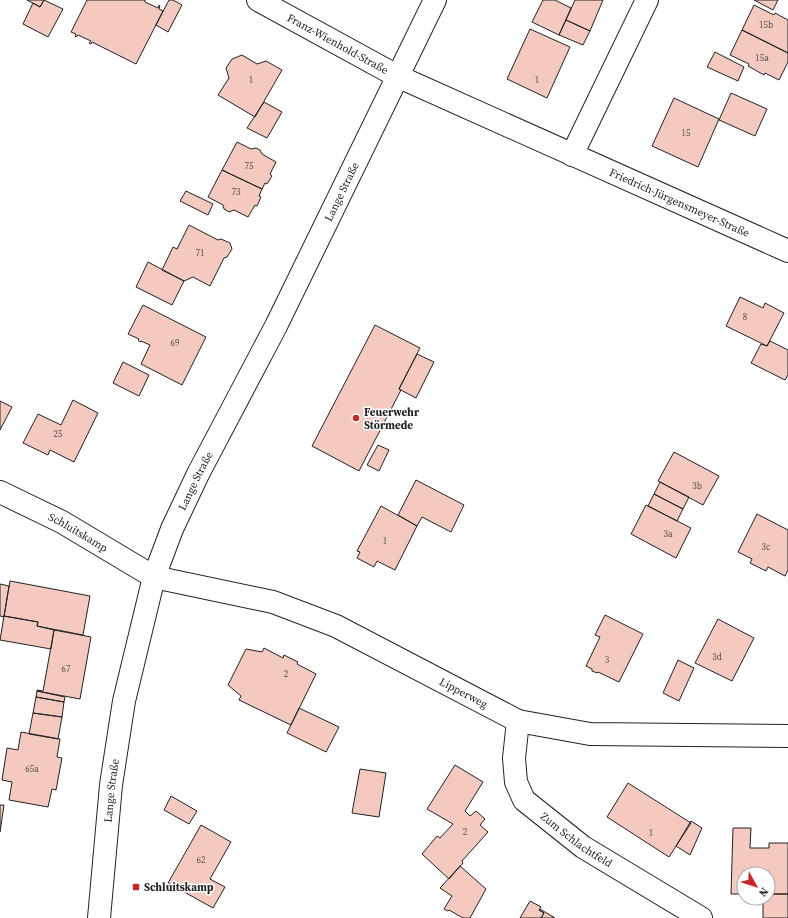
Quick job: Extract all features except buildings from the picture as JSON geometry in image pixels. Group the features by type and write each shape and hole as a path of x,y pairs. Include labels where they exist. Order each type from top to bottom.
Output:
{"street":[{"name":"Franz-Wienhold-Straße","path":"258,0 397,76"},
{"name":"Lange Straße","path":"99,918 111,785 124,701 154,577 172,529 195,481 276,326 435,0"},
{"path":"572,155 647,0"},
{"name":"Friedrich-Jürgensmeyer-Straße","path":"397,76 788,251"},
{"name":"Schluitskamp","path":"0,492 62,522 154,577"},
{"name":"Lipperweg","path":"154,577 273,602 336,626 518,721 590,734 788,736"},
{"name":"Zum Schlachtfeld","path":"518,721 514,758 516,782 524,800 583,847 701,918"}],"place":[{"name":"Feuerwehr Störmede","path":"356,418"},
{"name":"Schluitskamp","path":"136,887"}]}
